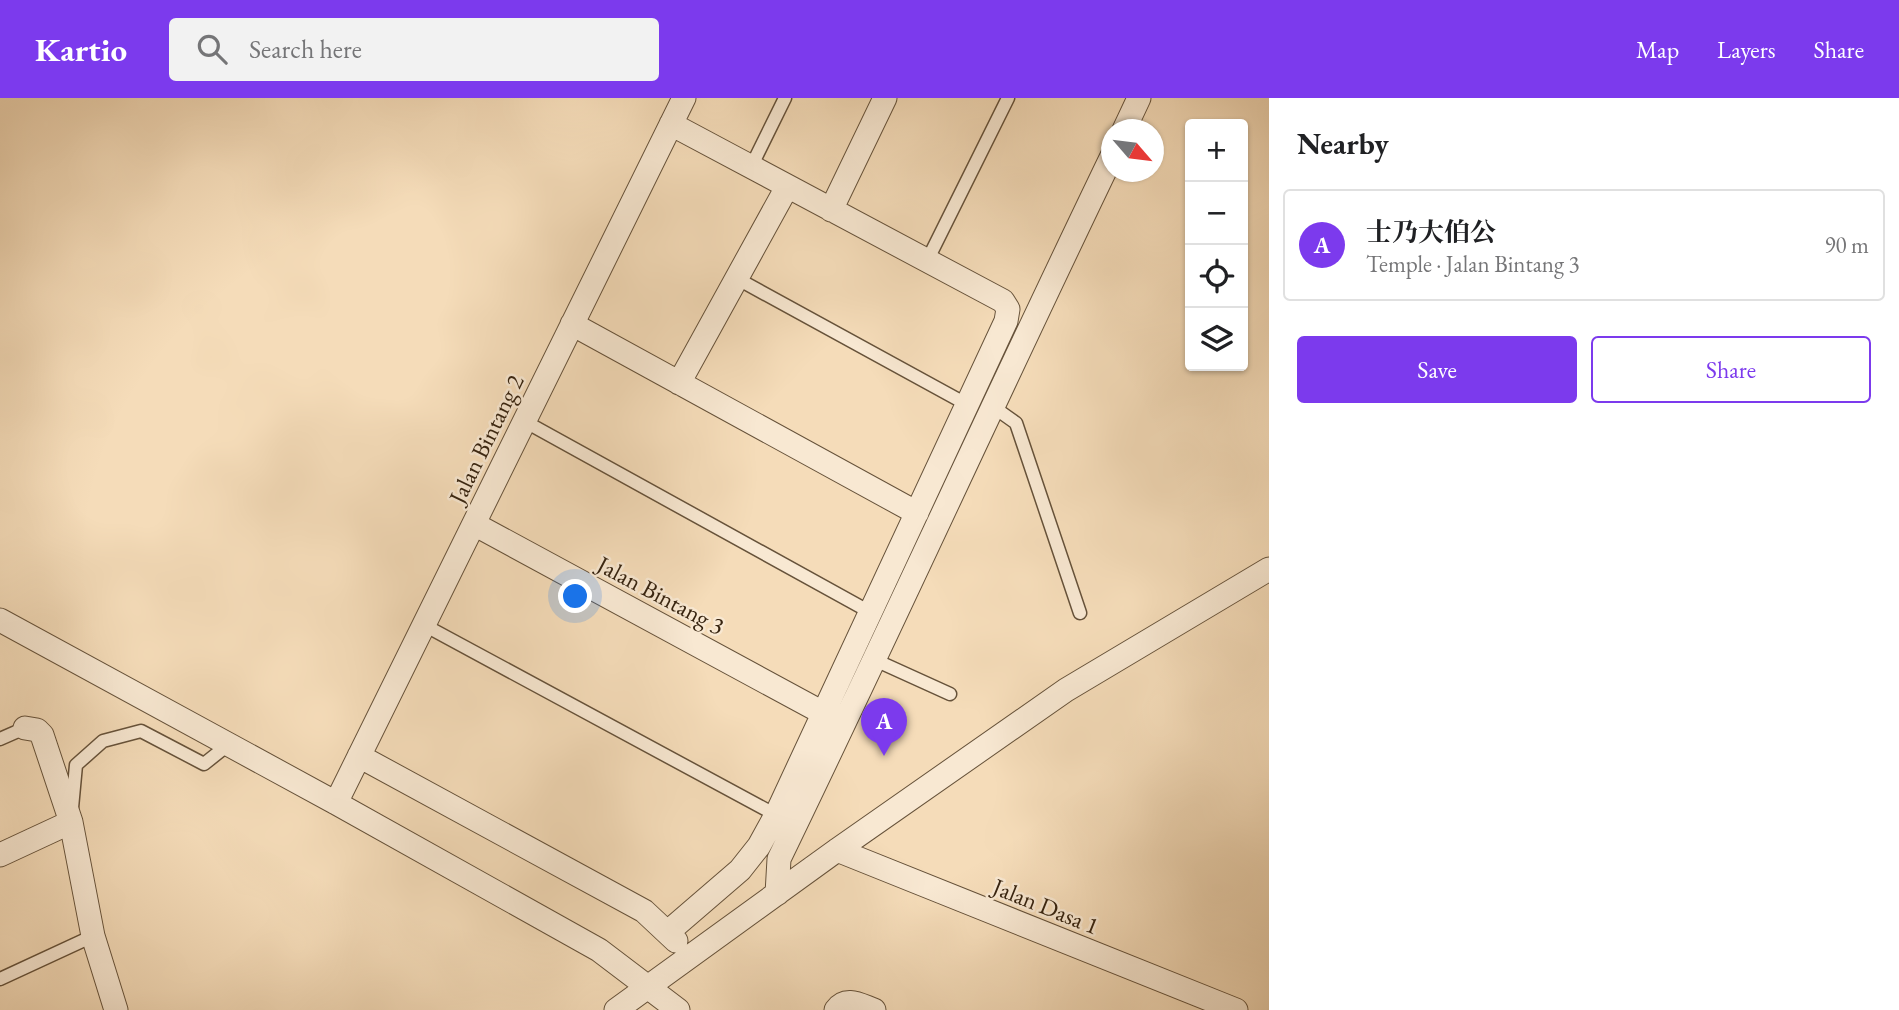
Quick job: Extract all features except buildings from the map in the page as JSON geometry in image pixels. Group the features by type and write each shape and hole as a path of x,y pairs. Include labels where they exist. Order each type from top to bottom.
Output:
{"street":[{"name":"Jalan Bintang 2","path":"336,803 684,98"},
{"path":"831,210 885,98"},
{"path":"1129,119 1139,98"},
{"path":"668,932 740,870 759,846 776,815 968,405 1006,321 1008,309 1003,301 671,124"},
{"path":"777,894 779,859 876,660 992,406 1101,177"},
{"path":"679,383 787,187"},
{"path":"572,324 916,513"},
{"name":"Jalan Bintang 3","path":"474,524 823,713"},
{"path":"617,1010 837,850 1066,690 1269,569"},
{"path":"0,620 599,950 678,1010"},
{"path":"25,728 37,730 42,735 71,822 93,936 116,1010"},
{"path":"359,756 644,911 668,932 689,957"},
{"path":"0,855 71,822"},
{"name":"Jalan Dasa 1","path":"837,850 1236,1010"},
{"path":"836,1010 839,1005 851,1001 874,1010"}],"lane":[{"path":"751,167 785,98"},
{"path":"927,261 1009,98"},
{"path":"736,278 968,405"},
{"path":"992,406 1016,423 1080,613"},
{"path":"524,421 870,612"},
{"path":"424,625 776,815"},
{"path":"876,660 950,694"},
{"path":"0,739 25,728"},
{"path":"71,822 76,765 103,741 141,731 204,764 229,744"},
{"path":"0,979 93,936"}],"place":[{"name":"士乃大伯公","path":"884,756"}]}
